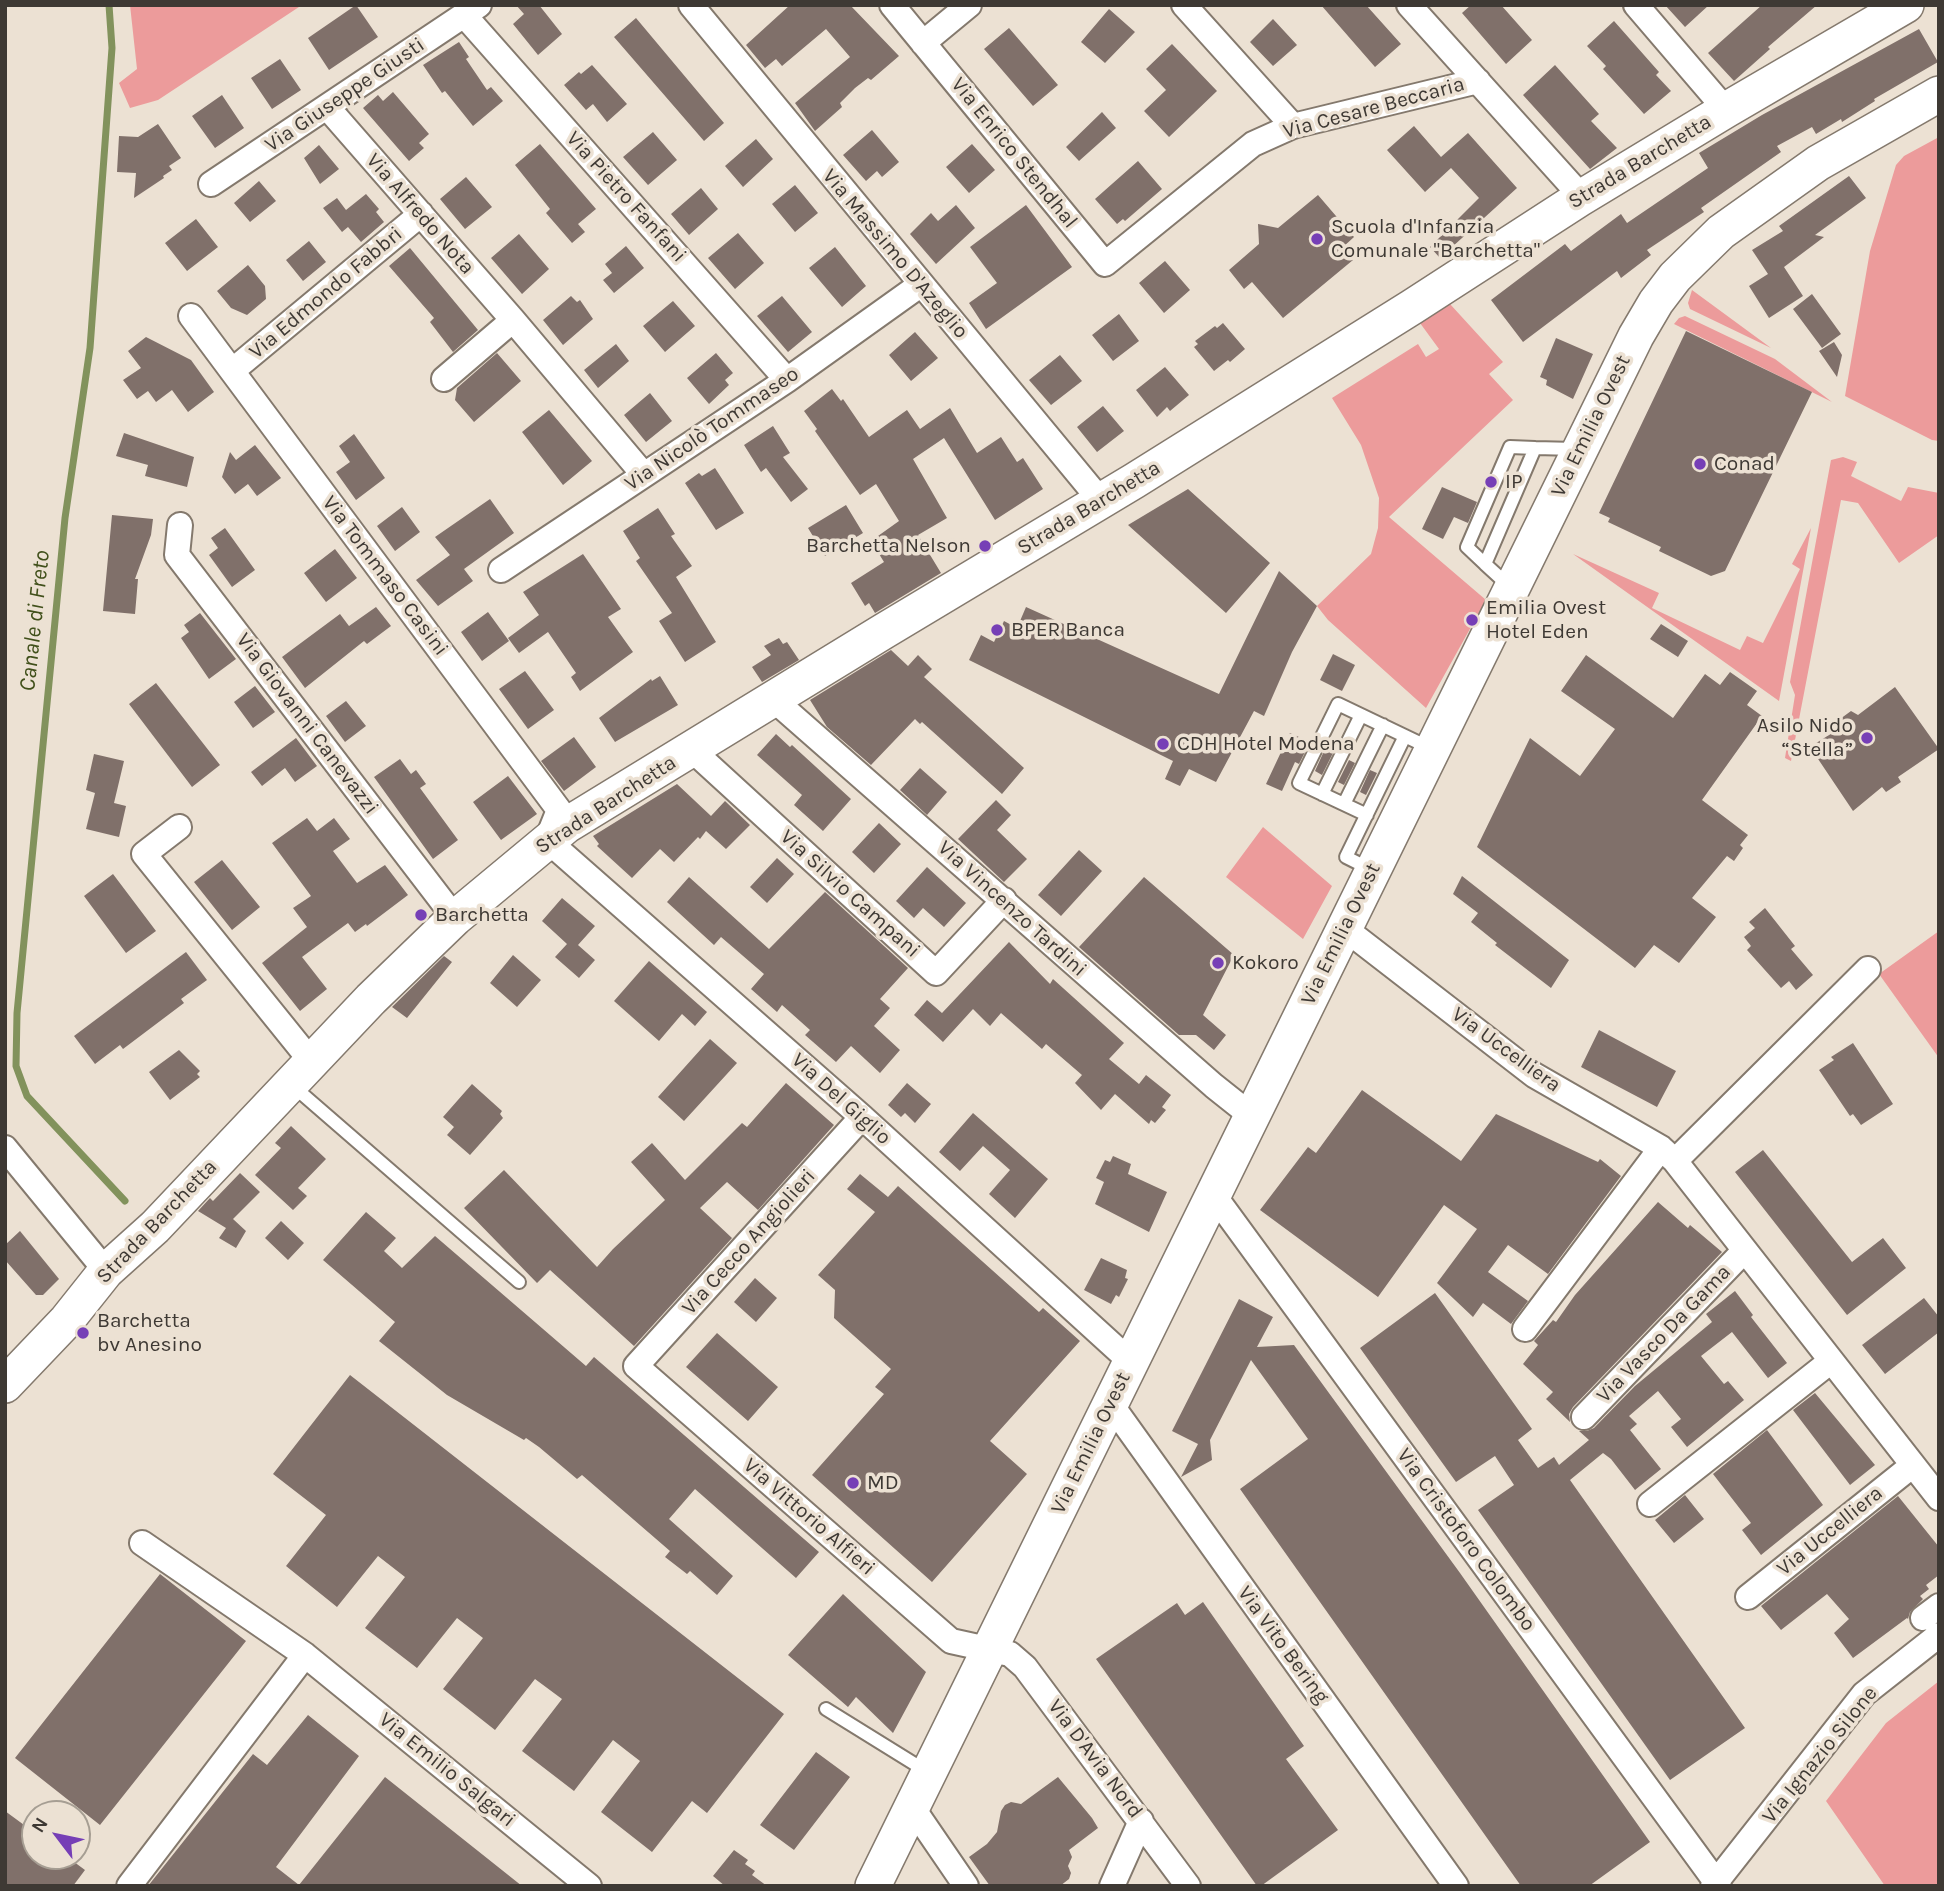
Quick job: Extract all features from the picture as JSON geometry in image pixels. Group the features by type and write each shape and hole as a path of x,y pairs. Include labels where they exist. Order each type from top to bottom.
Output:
{"street":[{"name":"Via Massimo D'Azeglio","path":"691,5 1101,501"},
{"name":"Via Enrico Stendhal","path":"892,5 1105,264"},
{"path":"923,43 969,5"},
{"path":"1184,5 1293,126"},
{"path":"1409,5 1572,186 1579,199"},
{"path":"1636,5 1726,110"},
{"name":"Strada Barchetta","path":"5,1385 67,1320 106,1272 155,1227 371,999 455,918 567,825 1101,501 1403,313 1579,199 1906,5"},
{"name":"Via Giuseppe Giusti","path":"211,184 472,10"},
{"name":"Via Pietro Fanfani","path":"472,10 787,380"},
{"name":"Via Cesare Beccaria","path":"1105,264 1253,144 1293,126 1478,80"},
{"name":"Via Emilia Ovest","path":"873,1886 1373,870 1419,743 1512,589 1636,335 1656,302 1699,252 1750,210 1818,163 1939,94"},
{"name":"Via Alfredo Nota","path":"327,107 644,475"},
{"name":"Via Edmondo Fabbri","path":"232,371 421,215"},
{"name":"Via Nicolò Tommaseo","path":"501,570 787,380 920,285"},
{"name":"Via Tommaso Casini","path":"191,316 559,810 547,840"},
{"path":"444,379 513,320"},
{"name":"Via Giovanni Canevazzi","path":"180,525 177,555 455,918"},
{"name":"Via Vincenzo Tardini","path":"773,699 1214,1086 1253,1117"},
{"name":"Via Silvio Campani","path":"691,749 936,972 1004,900"},
{"path":"179,827 144,854 300,1072"},
{"name":"Via Del Giglio","path":"547,840 862,1117 1131,1362"},
{"name":"Via Uccelliera","path":"1345,928 1534,1075 1668,1155 1939,1498"},
{"path":"1525,1329 1668,1155 1868,969"},
{"name":"Via Cecco Angiolieri","path":"636,1366 862,1117"},
{"path":"5,1148 106,1272"},
{"name":"Via Cristoforo Colombo","path":"1213,1194 1716,1885"},
{"name":"Via Vasco Da Gama","path":"1584,1417 1744,1251"},
{"path":"1650,1504 1831,1361"},
{"name":"Via Vittorio Alfieri","path":"636,1366 951,1641 989,1650"},
{"name":"Via Vito Bering","path":"1111,1403 1456,1886"},
{"name":"Via Uccelliera","path":"1748,1597 1913,1465"},
{"name":"Via Emilio Salgari","path":"142,1543 305,1655 589,1886"},
{"name":"Via Ignazio Silone","path":"1716,1885 1864,1694 1934,1620"},
{"name":"Via D'Avia Nord","path":"989,1650 1010,1654 1025,1667 1188,1886"},
{"path":"129,1886 305,1655"},
{"path":"912,1807 966,1886"},
{"path":"1112,1886 1141,1821"}],"lane":[{"path":"1512,589 1467,547 1510,447 1580,449"},
{"path":"1485,564 1535,448"},
{"path":"1367,816 1299,783 1338,704 1419,743 1367,816 1346,857 1373,870"},
{"path":"1322,794 1361,715"},
{"path":"1344,804 1383,725"},
{"path":"300,1072 519,1282"},
{"path":"826,1709 929,1773"}],"shaded area":[{"path":"130,5 302,5 158,100 130,108 119,83 137,69"},
{"path":"1939,137 1939,441 1932,440 1845,396 1870,251 1896,165 1904,156"},
{"path":"1692,290 1771,348 1690,309 1688,303"},
{"path":"1450,304 1503,362 1489,374 1513,400 1389,517 1486,600 1426,708 1328,620 1317,606 1371,554 1378,528 1379,498 1361,445 1332,398 1418,344 1426,357 1439,349 1420,323"},
{"path":"1685,316 1775,359 1832,402 1674,324"},
{"path":"1843,457 1857,462 1851,476 1901,501 1908,487 1939,493 1939,535 1899,563 1858,503 1841,500 1791,761 1785,758 1795,695 1790,682 1831,460"},
{"path":"1811,528 1779,701 1573,554 1659,593 1652,608 1740,650 1747,636 1763,643 1800,569 1792,564"},
{"path":"1263,827 1332,886 1303,939 1226,877"},
{"path":"1939,931 1939,1058 1879,974"},
{"path":"1939,1681 1939,1886 1885,1886 1826,1801 1886,1723"}],"building":[{"path":"356,5 378,37 329,70 308,38"},
{"path":"516,5 539,5 562,34 538,55 513,24 524,14"},
{"path":"790,5 850,5 899,56 871,80 868,78 855,88 840,103 842,107 815,131 795,103 850,57 826,29 782,66 776,59 765,68 746,45"},
{"path":"1321,5 1366,5 1401,44 1375,67"},
{"path":"1471,5 1501,5 1532,40 1506,64 1462,13"},
{"path":"1665,5 1709,5 1685,27"},
{"path":"1762,5 1817,5 1768,47 1770,49 1734,81 1708,53"},
{"path":"1109,9 1135,32 1105,63 1081,42"},
{"path":"636,18 724,123 704,141 614,37"},
{"path":"1273,19 1297,45 1273,66 1250,42"},
{"path":"1614,21 1659,72 1656,75 1671,91 1644,114 1603,69 1606,66 1587,46"},
{"path":"1009,28 1058,85 1033,106 984,49"},
{"path":"1919,29 1938,62 1874,99 1875,101 1842,122 1841,119 1816,134 1812,127 1777,146 1781,152 1701,208 1704,212 1647,250 1651,255 1621,278 1617,271 1523,342 1491,300 1565,244 1571,251 1621,214 1627,223 1708,168 1699,153 1762,115"},
{"path":"459,42 469,57 466,59 487,90 491,87 503,101 473,126 445,91 442,93 423,65"},
{"path":"1172,44 1217,91 1169,137 1144,111 1166,90 1146,69"},
{"path":"280,59 301,90 272,109 251,78"},
{"path":"592,65 627,104 607,122 593,104 586,110 564,85"},
{"path":"1555,65 1599,114 1591,121 1617,148 1590,169 1523,95"},
{"path":"393,92 429,134 419,143 424,148 409,161 363,108 378,95 383,101"},
{"path":"222,95 244,128 215,148 192,116"},
{"path":"1102,112 1116,128 1079,161 1066,147"},
{"path":"158,124 181,158 169,166 172,170 163,176 164,178 134,198 136,173 117,172 119,136 138,137"},
{"path":"1414,126 1441,157 1468,133 1517,188 1440,258 1430,247 1479,198 1451,168 1425,192 1387,150"},
{"path":"872,130 899,162 882,177 877,171 866,181 843,155"},
{"path":"653,132 677,160 648,185 623,157"},
{"path":"756,139 773,159 743,187 725,166"},
{"path":"540,144 596,209 578,224 585,232 572,243 546,213 550,209 515,165"},
{"path":"972,144 995,170 969,193 946,167"},
{"path":"319,145 339,169 320,184 304,158"},
{"path":"1138,161 1162,189 1125,221 1123,219 1117,224 1095,199"},
{"path":"1849,176 1866,198 1815,235 1824,237 1784,267 1803,296 1769,318 1749,286 1768,274 1752,250 1783,231 1779,226"},
{"path":"466,177 492,207 465,229 440,199"},
{"path":"259,181 276,201 250,222 234,203"},
{"path":"795,185 818,213 795,232 772,204"},
{"path":"701,188 718,209 689,235 671,214"},
{"path":"366,194 379,209 376,212 384,222 361,242 348,227 342,232 323,208 337,198 346,210"},
{"path":"1318,195 1354,237 1342,248 1353,260 1283,318 1252,282 1244,289 1229,270 1259,244 1258,224 1278,228"},
{"path":"956,205 975,228 936,264 910,234 931,213 938,221"},
{"path":"1026,205 1072,267 986,329 969,303 997,283 970,247"},
{"path":"196,219 218,247 187,271 165,243"},
{"path":"738,233 764,263 735,289 708,258"},
{"path":"519,234 549,269 522,294 491,258"},
{"path":"309,241 326,262 303,281 286,260"},
{"path":"626,246 644,268 614,293 603,280 612,273 605,264"},
{"path":"835,247 866,286 842,307 809,268"},
{"path":"410,248 478,330 453,352 430,322 434,318 389,266"},
{"path":"1165,261 1190,290 1164,313 1139,283"},
{"path":"248,265 265,286 266,299 247,315 231,308 217,291"},
{"path":"1812,294 1841,334 1822,348 1793,309"},
{"path":"571,296 577,302 580,300 593,319 563,345 543,320"},
{"path":"782,296 812,332 788,352 757,316"},
{"path":"673,301 695,326 665,352 643,326"},
{"path":"1119,314 1139,341 1113,361 1092,335"},
{"path":"1223,323 1245,349 1214,371 1194,347 1198,344 1195,341"},
{"name":"Conad","path":"1686,331 1812,392 1725,571 1711,576 1659,551 1661,547 1608,522 1610,518 1599,513"},
{"path":"915,332 938,358 911,381 889,355"},
{"path":"146,337 191,360 214,392 188,412 172,390 156,402 148,391 137,399 123,380 141,368 128,351"},
{"path":"1556,338 1593,354 1573,399 1546,385 1547,380 1540,377"},
{"path":"1834,342 1842,355 1837,377 1819,351"},
{"path":"616,344 629,361 598,388 584,370"},
{"path":"497,353 521,381 474,422 455,400 457,388"},
{"path":"716,353 733,373 725,380 729,385 709,404 687,378"},
{"path":"1060,355 1082,381 1051,405 1029,380"},
{"path":"1165,367 1189,395 1170,411 1167,407 1157,417 1136,390"},
{"path":"832,389 841,401 843,399 869,437 907,410 920,429 950,408 977,453 1001,437 1017,462 1023,458 1043,489 995,520 944,438 913,459 947,518 918,535 941,573 875,613 869,603 865,606 851,583 884,562 871,541 899,521 876,484 860,495 804,411"},
{"path":"650,393 672,421 646,442 624,415"},
{"path":"1103,406 1124,431 1097,452 1077,427"},
{"path":"549,410 592,461 563,485 522,432"},
{"path":"773,426 790,453 783,457 808,489 791,502 766,468 761,472 744,445"},
{"path":"124,433 194,457 187,487 145,476 148,465 116,456"},
{"path":"354,434 385,478 356,500 336,472 350,462 339,446"},
{"path":"255,445 281,478 257,496 248,484 235,494 222,477 230,452 236,460"},
{"path":"715,468 744,513 716,530 685,483 699,473 702,476"},
{"path":"1442,487 1477,502 1468,523 1454,517 1443,539 1422,529"},
{"path":"1188,489 1270,563 1226,613 1128,525"},
{"path":"490,499 514,533 464,569 473,581 438,606 416,580 450,555 435,537"},
{"path":"846,505 863,533 825,556 808,528"},
{"path":"402,507 420,532 395,551 377,526"},
{"path":"658,508 675,534 671,536 692,566 676,577 716,642 685,662 659,621 672,613 636,561 640,558 623,531"},
{"path":"112,515 153,519 151,535 135,579 138,579 135,614 103,611"},
{"path":"225,528 255,570 232,587 209,555 218,548 211,538"},
{"path":"335,549 357,578 326,602 304,573"},
{"path":"583,554 621,609 608,617 633,652 580,691 571,677 576,673 548,632 519,653 508,638 539,615 523,592"},
{"path":"1279,571 1317,606 1292,652 1264,716 1254,711 1216,782 1189,769 1180,786 1165,779 1173,761 969,660 981,635 994,642 1004,621 1017,628 1026,607 1219,694"},
{"path":"376,607 391,626 367,644 364,641 305,688 282,657 340,614 349,626"},
{"path":"488,612 509,641 482,661 461,632"},
{"path":"200,613 236,659 209,679 181,638 189,632 184,625"},
{"path":"1661,624 1688,641 1678,657 1650,639"},
{"path":"779,638 783,644 787,642 799,660 762,682 752,667 771,655 764,646"},
{"path":"891,650 908,666 918,655 932,669 924,677 1024,768 1002,794 922,722 920,724 915,719 871,765 827,727 810,700"},
{"path":"1333,654 1355,665 1342,691 1320,680"},
{"path":"1586,655 1673,718 1705,674 1720,685 1730,672 1757,691 1747,705 1762,716 1702,800 1748,835 1740,845 1743,848 1734,861 1727,856 1692,898 1716,917 1679,963 1654,945 1635,968 1477,847 1530,738 1580,776 1615,729 1561,691"},
{"path":"525,671 554,710 528,729 499,689"},
{"path":"660,676 678,705 615,742 599,718 651,679 652,681"},
{"path":"156,683 220,765 192,787 129,704"},
{"path":"255,686 275,712 253,728 234,702"},
{"path":"1895,687 1939,749 1898,777 1901,782 1886,792 1882,787 1853,811 1810,747 1840,728 1836,722 1851,711 1858,715"},
{"path":"346,701 366,726 345,742 326,716"},
{"path":"1290,733 1310,742 1299,764 1295,762 1282,791 1266,784"},
{"path":"776,734 790,747 792,745 851,799 823,831 794,805 802,795 757,755"},
{"path":"574,737 596,767 564,791 541,761"},
{"path":"296,738 317,766 295,782 285,768 262,786 251,772"},
{"path":"1325,749 1333,753 1322,775 1315,771"},
{"path":"94,754 124,761 114,803 126,806 119,837 86,829 95,793 86,790"},
{"path":"400,759 411,774 416,770 426,784 420,788 458,840 433,859 374,777"},
{"path":"1349,760 1355,763 1344,785 1338,782"},
{"path":"920,768 947,792 927,815 900,790"},
{"path":"1370,770 1377,773 1366,795 1360,792"},
{"path":"508,776 537,814 501,840 473,802"},
{"path":"677,784 711,816 725,801 750,825 726,849 706,831 674,862 660,849 632,878 597,846 599,844 593,836"},
{"path":"996,800 1011,815 997,830 1027,859 1004,882 958,839"},
{"path":"307,818 317,831 334,818 350,839 333,851 357,883 385,865 408,895 355,932 348,923 302,957 327,989 300,1011 262,963 307,927 293,908 311,896 272,843"},
{"path":"879,823 901,844 874,873 852,852"},
{"path":"1079,850 1102,871 1061,916 1038,895"},
{"path":"777,858 794,874 767,903 750,887"},
{"path":"222,860 260,907 232,930 194,882"},
{"path":"927,867 966,903 944,927 923,908 914,918 896,901"},
{"path":"113,874 156,931 126,953 84,896"},
{"path":"1462,876 1569,960 1551,988 1495,945 1497,943 1471,922 1478,913 1453,894"},
{"path":"689,877 769,949 825,892 908,968 880,999 890,1008 874,1026 900,1050 880,1073 851,1046 836,1062 805,1035 810,1030 782,1005 777,1012 751,989 764,974 721,937 714,945 667,902"},
{"path":"1144,877 1234,955 1203,1015 1226,1035 1214,1050 1196,1035 1179,1035 1079,947"},
{"path":"562,898 595,926 578,945 595,960 579,978 555,957 567,944 542,921"},
{"path":"1765,908 1795,946 1791,949 1813,975 1796,990 1789,981 1781,988 1747,950 1751,946 1744,937 1755,928 1749,922"},
{"path":"1009,942 1050,984 1053,979 1124,1043 1109,1059 1139,1084 1146,1075 1171,1095 1162,1107 1166,1110 1155,1123 1151,1120 1149,1124 1115,1094 1101,1110 1075,1083 1082,1075 1046,1044 1042,1049 1001,1013 990,1026 973,1009 943,1042 914,1015 927,1000 942,1013"},
{"path":"186,952 207,980 181,999 184,1003 123,1049 120,1045 95,1064 74,1036"},
{"path":"513,955 541,980 517,1007 490,983"},
{"path":"444,956 452,962 407,1018 392,1007"},
{"path":"649,961 707,1012 695,1026 682,1014 659,1041 614,1001"},
{"path":"1599,1030 1676,1071 1657,1107 1581,1067"},
{"path":"710,1039 737,1063 684,1121 658,1097"},
{"path":"1853,1043 1893,1104 1861,1125 1853,1114 1850,1116 1819,1070 1834,1060 1831,1057"},
{"path":"179,1050 200,1071 197,1074 200,1077 170,1100 149,1072"},
{"path":"786,1083 834,1125 758,1210 727,1182 700,1208 732,1238 634,1346 550,1270 537,1283 464,1208 504,1170 597,1267 665,1200 631,1162 652,1143 685,1180 742,1123 747,1127"},
{"path":"907,1083 931,1104 915,1123 905,1113 901,1117 888,1105"},
{"path":"472,1084 502,1111 500,1114 503,1118 470,1155 447,1135 454,1127 443,1117"},
{"path":"1362,1090 1461,1161 1496,1114 1598,1162 1600,1159 1621,1176 1548,1274 1508,1245 1488,1272 1528,1301 1511,1324 1483,1303 1473,1317 1437,1283 1477,1229 1444,1205 1378,1297 1260,1210 1308,1147 1316,1153"},
{"path":"973,1113 1048,1179 1015,1218 989,1194 1010,1170 983,1146 960,1171 939,1152"},
{"path":"291,1126 326,1159 298,1188 307,1196 293,1210 255,1175 281,1148 275,1143"},
{"path":"1763,1150 1852,1262 1883,1238 1906,1268 1847,1315 1735,1172"},
{"path":"1113,1156 1131,1164 1128,1174 1167,1192 1149,1232 1095,1204 1104,1182 1096,1178 1105,1160 1110,1162"},
{"path":"240,1173 260,1192 233,1219 246,1231 236,1248 219,1238 226,1228 198,1211 210,1198 213,1201"},
{"path":"860,1174 888,1197 898,1186 1039,1312 1043,1308 1080,1341 990,1441 1027,1474 932,1582 812,1475 884,1394 875,1387 891,1369 834,1318 835,1290 818,1275 875,1212 847,1189"},
{"path":"1658,1202 1722,1252 1573,1407 1569,1414 1570,1422 1546,1399 1553,1392 1523,1364 1538,1345 1534,1341 1553,1320 1556,1322 1575,1295"},
{"path":"366,1212 396,1238 384,1251 402,1268 435,1236 586,1366 594,1357 819,1552 796,1578 695,1489 669,1519 733,1576 717,1595 690,1571 687,1574 665,1557 670,1551 582,1475 577,1479 526,1438 524,1440 447,1395 379,1341 395,1322 323,1260"},
{"path":"281,1221 304,1243 288,1260 265,1238"},
{"path":"20,1231 59,1279 43,1295 36,1295 5,1260 5,1245"},
{"path":"1101,1258 1127,1270 1125,1278 1128,1279 1119,1297 1116,1295 1111,1304 1084,1290"},
{"path":"755,1278 777,1298 756,1322 734,1302"},
{"path":"1735,1291 1753,1315 1751,1317 1787,1363 1768,1378 1732,1332 1701,1356 1724,1384 1728,1381 1744,1400 1687,1447 1671,1427 1681,1419 1658,1391 1629,1416 1637,1424 1630,1430 1661,1469 1635,1490 1611,1459 1603,1453 1570,1480 1745,1728 1670,1780 1478,1510 1514,1485 1495,1456 1456,1482 1360,1348 1435,1293 1532,1429 1518,1440 1538,1468 1554,1457 1559,1465 1589,1440 1579,1431 1594,1428 1635,1386 1712,1322 1706,1314"},
{"path":"1924,1298 1939,1317 1939,1332 1885,1374 1862,1345"},
{"path":"1239,1299 1273,1317 1257,1347 1294,1345 1460,1573 1650,1842 1589,1886 1521,1886 1240,1489 1308,1439 1251,1360 1210,1440 1212,1460 1181,1477 1198,1444 1172,1431"},
{"path":"717,1333 778,1387 748,1421 686,1367"},
{"path":"350,1375 784,1714 707,1813 692,1801 652,1852 601,1812 640,1761 613,1740 574,1791 522,1751 562,1699 535,1679 495,1730 443,1689 483,1638 457,1618 417,1668 365,1628 405,1577 378,1556 337,1607 286,1566 326,1515 273,1474"},
{"path":"1815,1393 1875,1465 1850,1485 1793,1410"},
{"path":"1767,1430 1823,1505 1761,1555 1742,1530 1751,1523 1713,1474"},
{"path":"1685,1495 1704,1519 1674,1543 1655,1520"},
{"path":"1898,1496 1939,1547 1939,1575 1926,1585 1929,1589 1920,1596 1923,1599 1910,1612 1908,1619 1853,1658 1834,1633 1849,1619 1827,1594 1781,1630 1761,1606"},
{"path":"160,1574 246,1641 100,1825 91,1818 91,1800 68,1800 15,1758"},
{"path":"843,1594 926,1672 893,1733 856,1697 848,1707 788,1655"},
{"path":"1203,1602 1304,1746 1286,1759 1338,1830 1261,1886 1257,1886 1096,1659 1177,1603 1185,1615"},
{"path":"308,1715 359,1756 276,1867 299,1885 385,1777 522,1886 148,1886 253,1754 267,1765"},
{"path":"816,1752 850,1777 794,1850 760,1825"},
{"path":"1058,1777 1098,1828 1069,1850 1072,1857 1068,1866 1071,1873 1069,1879 1060,1886 990,1886 969,1857 987,1844 997,1832 1001,1811 1005,1805 1011,1802 1021,1804"},
{"path":"5,1811 21,1823 21,1870 85,1870 73,1886 5,1886"},
{"path":"734,1850 748,1860 745,1864 755,1871 752,1875 767,1886 725,1886 713,1876"}],"waterway":[{"name":"Canale di Freto","path":"109,5 112,48 90,348 65,518 17,1013 16,1066 27,1096 125,1201"}],"place":[{"name":"Scuola d'Infanzia Comunale \"Barchetta\"","path":"1317,239"},
{"name":"Conad","path":"1700,464"},
{"name":"IP","path":"1491,482"},
{"name":"Barchetta Nelson","path":"985,546"},
{"name":"Emilia Ovest Hotel Eden","path":"1472,620"},
{"name":"BPER Banca","path":"997,630"},
{"name":"Asilo Nido “Stella”","path":"1867,738"},
{"name":"CDH Hotel Modena","path":"1163,744"},
{"name":"Barchetta","path":"421,915"},
{"name":"Kokoro","path":"1218,963"},
{"name":"Barchetta bv Anesino","path":"83,1333"},
{"name":"MD","path":"853,1483"}]}
